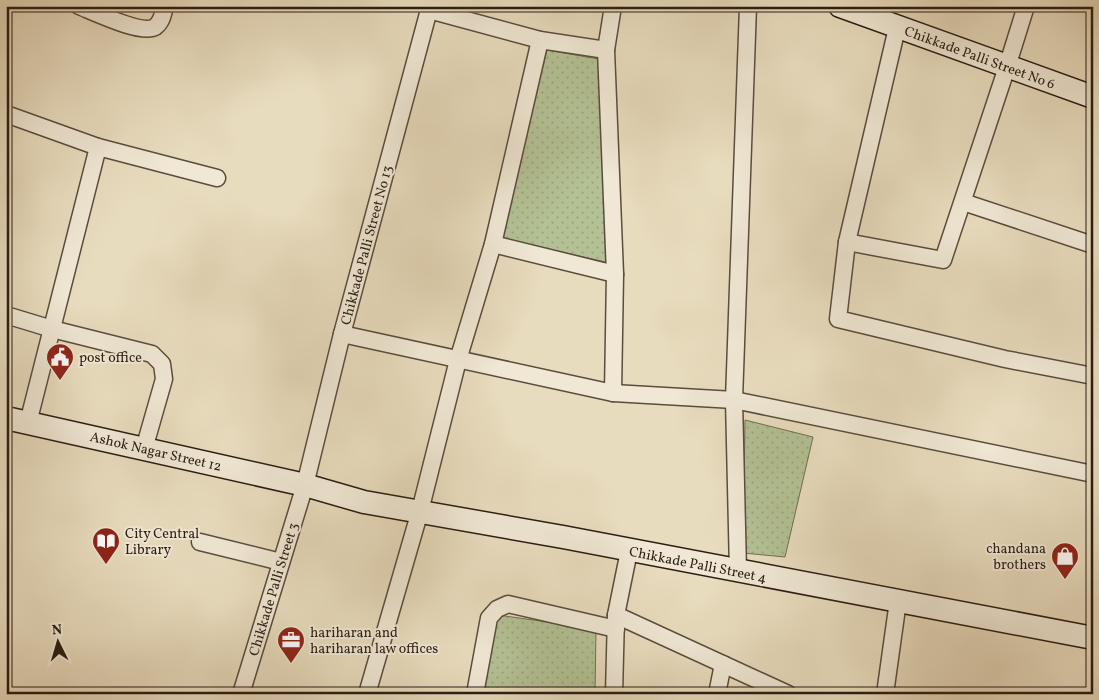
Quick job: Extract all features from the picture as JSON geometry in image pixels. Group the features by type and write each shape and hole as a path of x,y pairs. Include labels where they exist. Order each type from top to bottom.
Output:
{"street":[{"path":"79,6 141,29 153,28 161,21 165,6"},
{"path":"613,6 606,50 615,274 613,392"},
{"path":"738,571 734,400 748,6"},
{"name":"Chikkade Palli Street No 6","path":"840,6 1093,97"},
{"path":"847,242 943,260 1026,6"},
{"path":"430,8 540,40 606,50"},
{"name":"Chikkade Palli Street No 13","path":"305,485 342,334 430,8"},
{"path":"897,28 847,242 838,319 1005,359 1093,376"},
{"path":"367,694 420,511 458,360 492,244 540,40"},
{"path":"6,114 98,147 217,178"},
{"path":"28,423 98,147"},
{"path":"963,202 1093,245"},
{"path":"492,244 615,274"},
{"path":"6,315 52,329 152,354 162,364 164,378 144,449"},
{"path":"342,334 613,392 734,400 1093,474"},
{"name":"Ashok Nagar Street 12","path":"6,418 305,485"},
{"name":"Chikkade Palli Street 4","path":"305,485 364,502 1093,638"},
{"name":"Chikkade Palli Street 3","path":"241,694 305,485"},
{"path":"200,542 281,562"},
{"path":"614,694 616,622 629,551"},
{"path":"885,694 898,601"},
{"path":"475,694 489,618 496,609 508,604 616,622 724,664 760,688 788,694"},
{"path":"717,694 724,664"}],"green space":[{"path":"547,50 604,60 610,263 500,238"},
{"path":"745,420 813,437 785,557 743,553"},
{"path":"498,615 596,629 595,694 472,694"}],"place":[{"name":"post office","path":"60,381"},
{"name":"City Central Library","path":"106,565"},
{"name":"chandana brothers","path":"1065,580"},
{"name":"hariharan and hariharan law offices","path":"291,664"}]}
